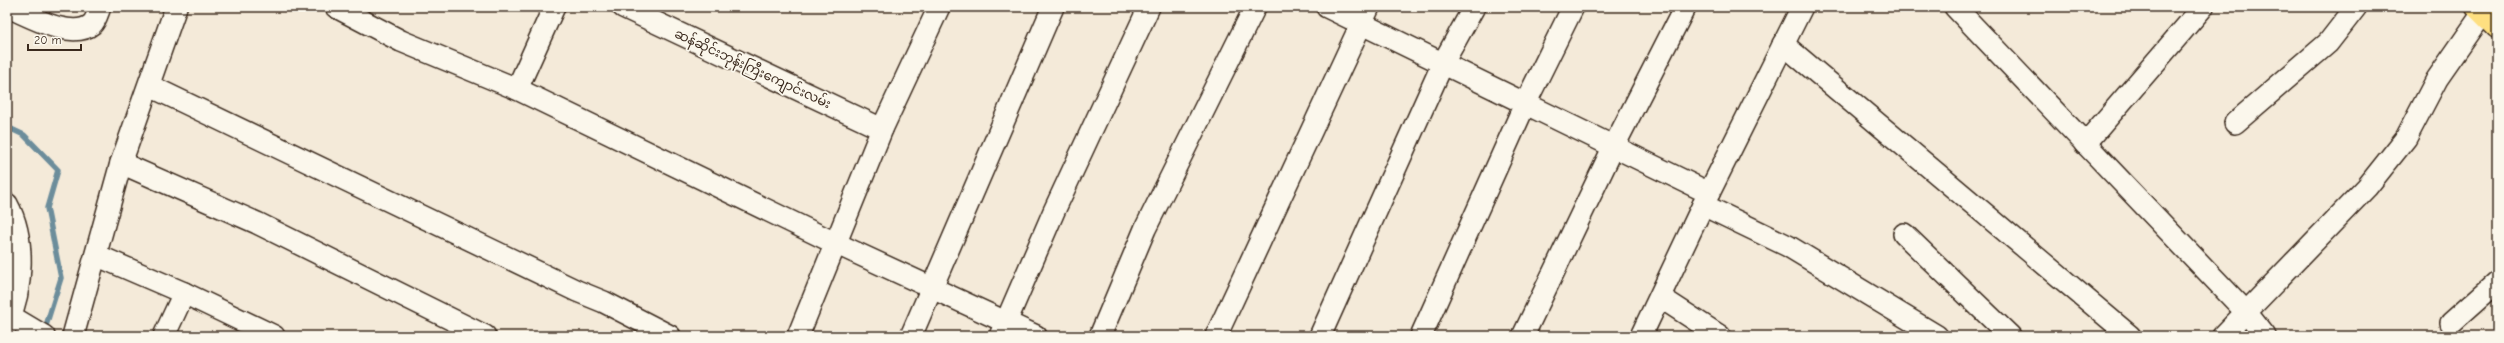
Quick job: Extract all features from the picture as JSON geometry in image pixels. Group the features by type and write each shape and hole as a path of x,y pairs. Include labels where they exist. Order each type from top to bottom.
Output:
{"street":[{"path":"8,7 68,31 80,30 93,23 100,7"},
{"path":"73,336 121,163 150,86 176,7"},
{"path":"336,7 401,41 517,88 837,244 932,288 1003,328 1036,336"},
{"path":"517,88 554,7"},
{"name":"ဆန်ဆိုင်းဘုန်းကြီးကျောင်းလမ်း","path":"623,7 882,129"},
{"path":"911,336 1053,7"},
{"path":"1003,328 1054,211 1149,7"},
{"path":"1100,336 1145,229 1255,7"},
{"path":"1327,7 1365,15 1442,63 1613,148 1788,246 1937,336"},
{"path":"1320,336 1442,63 1474,7"},
{"path":"1421,336 1525,104 1573,7"},
{"path":"1523,336 1613,148 1685,7"},
{"path":"1641,336 1706,199 1802,7"},
{"path":"1956,7 2246,312 2265,336"},
{"path":"2085,144 2203,7"},
{"path":"2235,123 2328,43 2356,7"},
{"path":"798,336 932,10"},
{"path":"1216,336 1365,15"},
{"path":"2223,336 2367,187 2406,138 2437,79 2486,15"},
{"path":"1783,44 2130,336"},
{"path":"150,86 577,291 604,302 670,336"},
{"path":"121,163 257,223 485,336"},
{"path":"7,204 16,220 20,254 8,318 44,336"},
{"path":"1904,234 2010,336"},
{"path":"96,255 274,336"},
{"path":"2451,323 2497,282"},
{"path":"164,336 184,294"},
{"path":"1660,297 1720,336"}],"waterway":[{"path":"7,127 24,135 58,170 47,208 61,278 44,332"}]}
